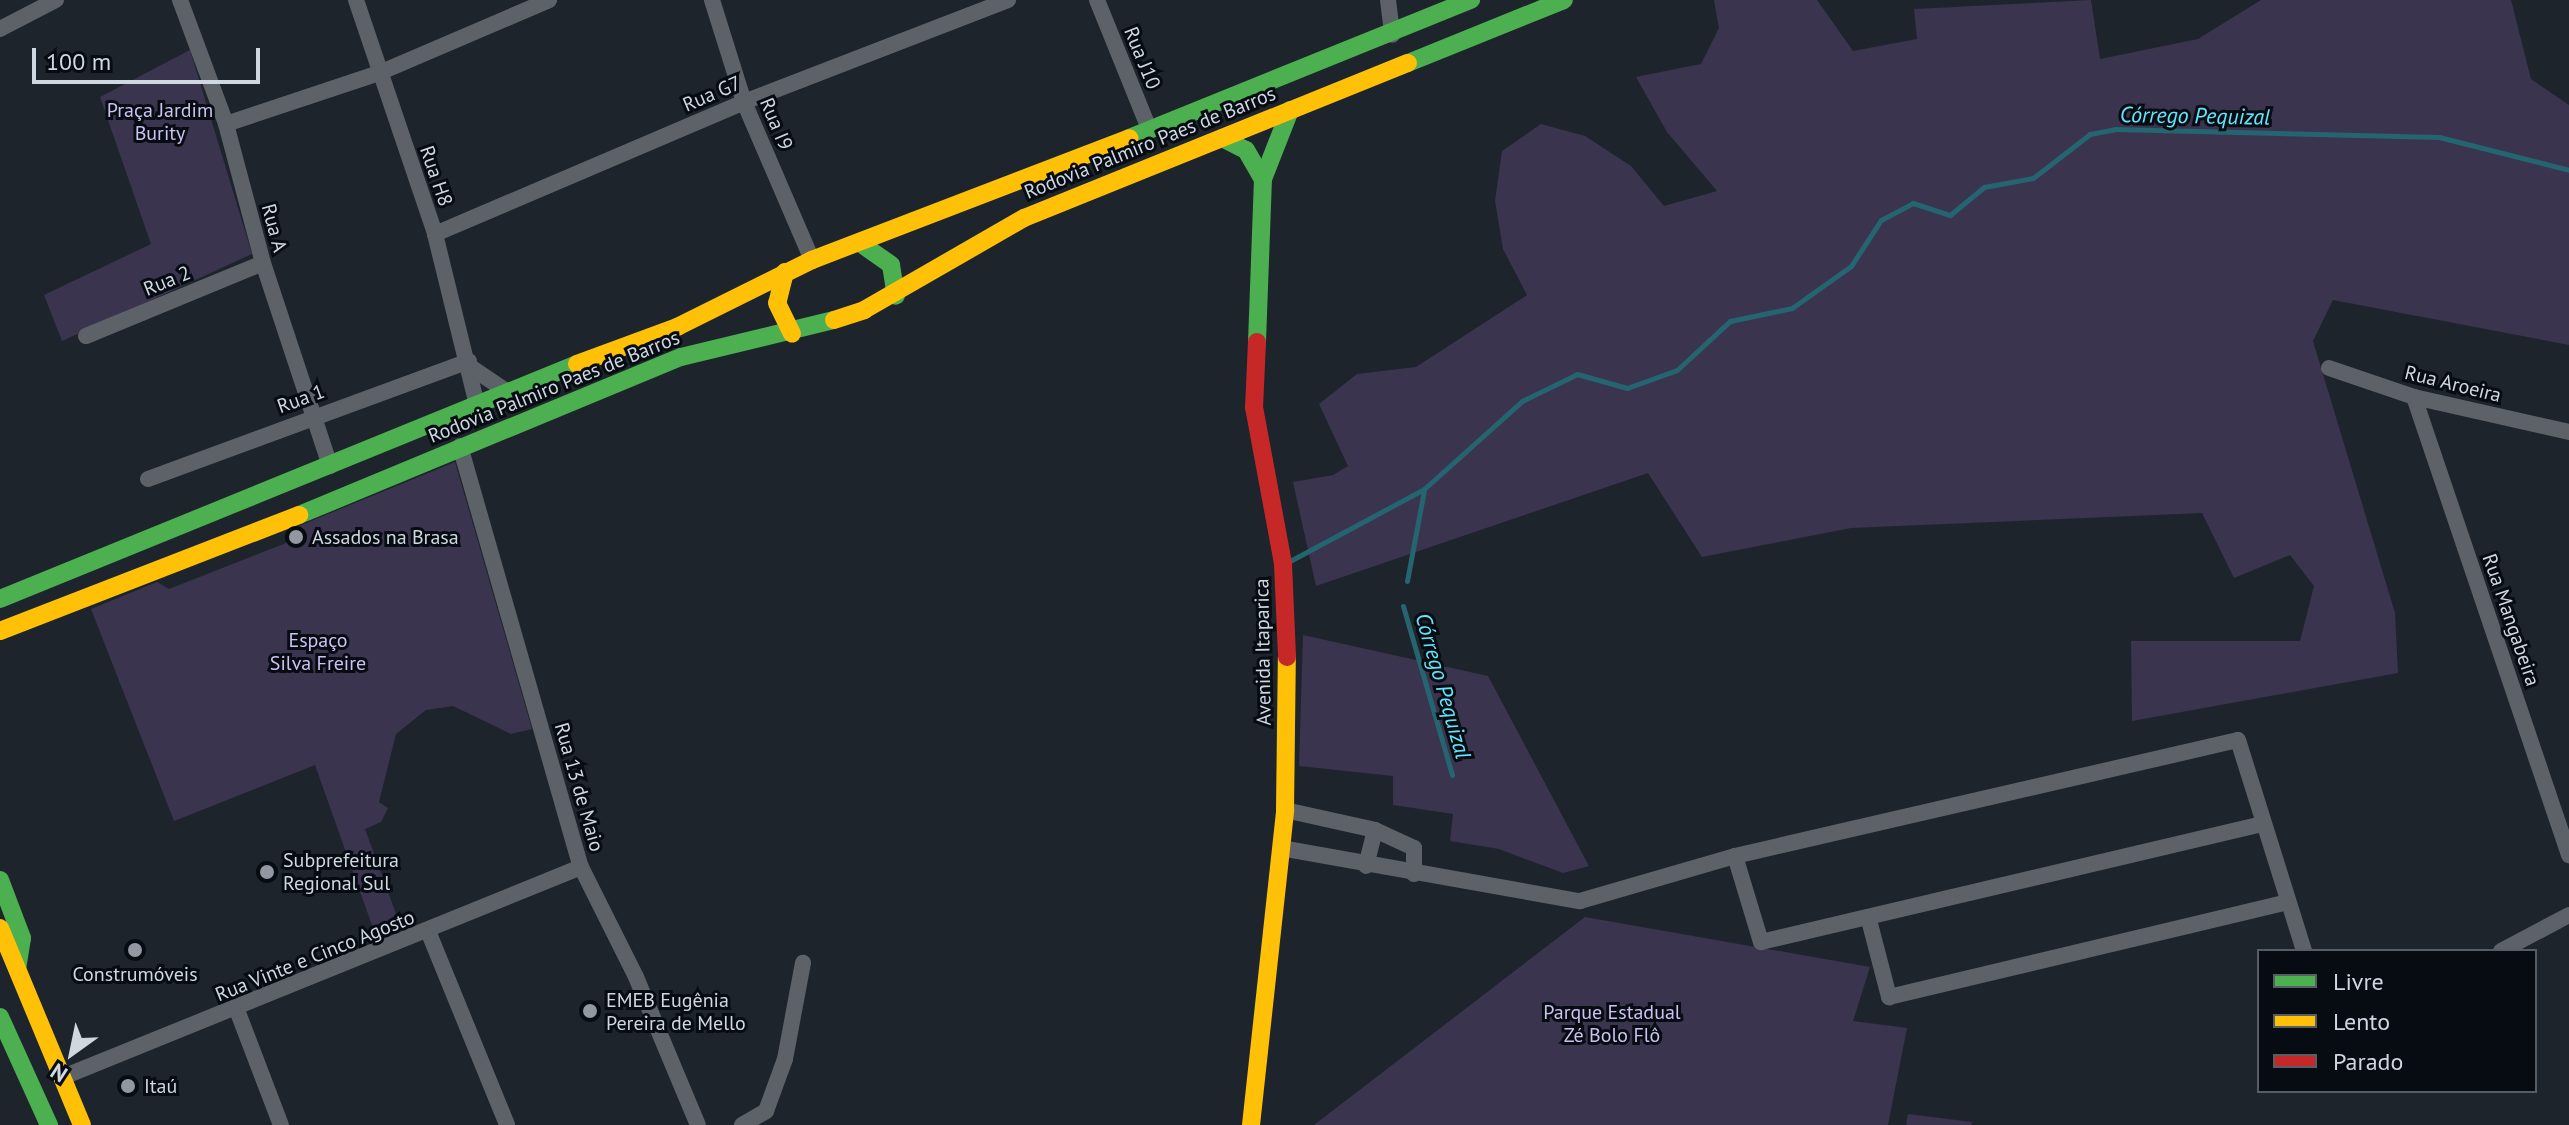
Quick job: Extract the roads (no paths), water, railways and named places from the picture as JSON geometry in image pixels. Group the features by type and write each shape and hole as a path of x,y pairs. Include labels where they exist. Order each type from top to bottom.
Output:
{"main road":[{"name":"Rodovia Palmiro Paes de Barros","path":"0,599 330,466 476,401 677,327 812,260 1150,131 1392,35 1471,0"},
{"name":"Rodovia Palmiro Paes de Barros","path":"0,631 356,493 460,446 681,357 792,334 896,296 1024,218 1564,0"},
{"name":"Avenida Itaparica","path":"1251,1125 1285,810 1288,609 1278,516 1254,407 1263,179 1290,110"},
{"path":"1222,138 1246,150 1263,179"},
{"path":"860,243 891,265 896,296"},
{"path":"785,272 777,303 792,334"},
{"path":"0,640 37,615"},
{"path":"0,880 22,938 17,969"},
{"path":"1,929 82,1125"},
{"path":"0,1017 10,1056"},
{"path":"0,1029 10,1056 49,1125"}],"street":[{"path":"0,29 56,0"},
{"name":"Rua A","path":"180,0 226,124 263,263 330,466"},
{"name":"Rua H8","path":"356,0 435,234 470,364 476,401"},
{"path":"226,124 379,73 549,0"},
{"name":"Rua I9","path":"712,0 744,102 812,260"},
{"name":"Rua G7","path":"435,234 744,102 1008,0"},
{"name":"Rua J10","path":"1097,0 1150,131"},
{"path":"1388,0 1392,35"},
{"name":"Rua 2","path":"86,336 263,263"},
{"path":"470,364 505,390"},
{"name":"Rua 1","path":"148,479 313,415 470,364"},
{"name":"Rua Aroeira","path":"2329,368 2414,397 2569,432"},
{"name":"Rua Mangabeira","path":"2414,397 2569,856"},
{"name":"Rua 13 de Maio","path":"460,446 581,867 636,977 698,1125"},
{"path":"1281,848 1366,866 1580,901 1735,856 2238,740 2303,949"},
{"path":"1285,810 1375,830 1414,848 1414,874"},
{"path":"1735,856 1761,942 1869,920 2262,824"},
{"path":"1366,866 1375,830"},
{"name":"Rua Vinte e Cinco Agosto","path":"63,1077 237,1010 581,867"},
{"path":"1869,920 1889,997 2287,902"},
{"path":"2505,949 2569,915"},
{"path":"428,931 507,1125"},
{"path":"742,1125 766,1111 785,1059 803,963"},
{"path":"237,1010 281,1125"}],"waterway":[{"name":"Córrego Pequizal","path":"1288,562 1424,489 1522,401 1577,374 1627,388 1677,370 1730,321 1792,308 1851,266 1881,220 1913,203 1950,215 1984,187 2033,178 2090,134 2115,129 2439,137 2569,170"},
{"name":"Córrego Pequizal","path":"1407,581 1424,490"},
{"name":"Córrego Pequizal","path":"1403,606 1452,775"}],"place":[{"name":"Assados na Brasa","path":"296,537"},
{"name":"Subprefeitura Regional Sul","path":"267,872"},
{"name":"Construmóveis","path":"135,950"},
{"name":"EMEB Eugênia Pereira de Mello","path":"590,1011"},
{"name":"Itaú","path":"128,1086"}],"park label":[{"name":"Praça Jardim Burity","path":"160,122"},
{"name":"Espaço Silva Freire","path":"318,652"},
{"name":"Parque Estadual Zé Bolo Flô","path":"1612,1024"}]}
